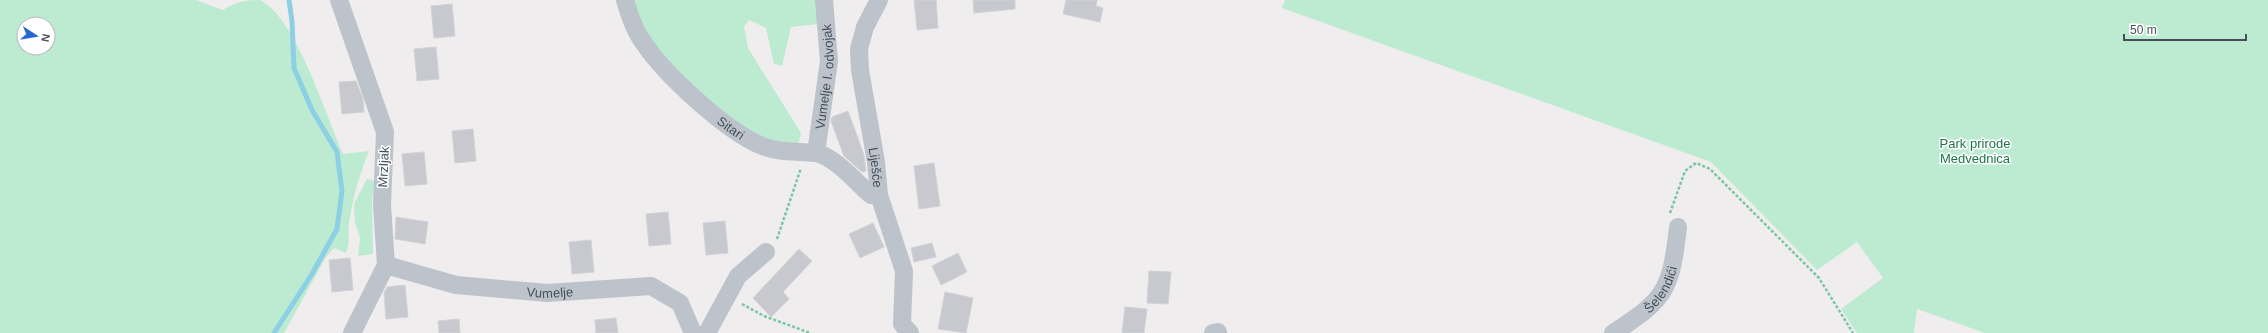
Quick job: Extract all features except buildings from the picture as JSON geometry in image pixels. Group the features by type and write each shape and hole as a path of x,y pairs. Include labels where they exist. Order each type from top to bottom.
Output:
{"street":[{"name":"Mrzljak","path":"339,0 385,132 382,205 386,265"},
{"name":"Sitari","path":"625,0 630,18 643,42 668,72 698,100 743,137 763,146 786,152 812,153 829,158 871,195 879,195"},
{"name":"Vumelje I. odvojak","path":"812,153 829,61 824,0"},
{"name":"Liješće","path":"879,0 865,27 859,49 860,70 876,162 879,195 904,271 902,324 910,333"},
{"name":"Šelendići","path":"1613,333 1643,312 1664,292 1674,262 1678,227"},
{"path":"707,333 738,276 766,252"},
{"path":"352,333 386,265"},
{"name":"Vumelje","path":"386,265 456,284 540,292 651,286 680,303 693,333"}],"path":[{"path":"766,252 778,238 795,181 812,153"},
{"path":"1678,227 1668,222 1685,171 1696,163 1703,165 1710,169 1819,278 1853,333"},
{"path":"727,296 764,316 810,333"}],"green space":[{"path":"0,0 196,0 223,10 240,2 259,0 272,8 297,45 319,93 343,154 369,151 354,195 346,253 334,248 326,257 284,333 0,333"},
{"path":"629,0 818,0 818,24 791,27 782,66 774,64 766,28 749,20 744,26 748,48 801,133 798,145 788,148 748,133 695,90 645,36"},
{"name":"Park prirode Medvednica","path":"1285,0 2268,0 2268,333 1985,333 1917,309 1914,333 1857,333 1841,309 1883,278 1857,242 1817,270 1711,162 1282,8"},
{"path":"367,179 376,181 372,200 373,254 358,256 360,238 355,223 354,204"}],"waterway":[{"path":"274,333 312,274 337,229 342,191 337,152 312,110 294,68 292,21 289,0"}]}
